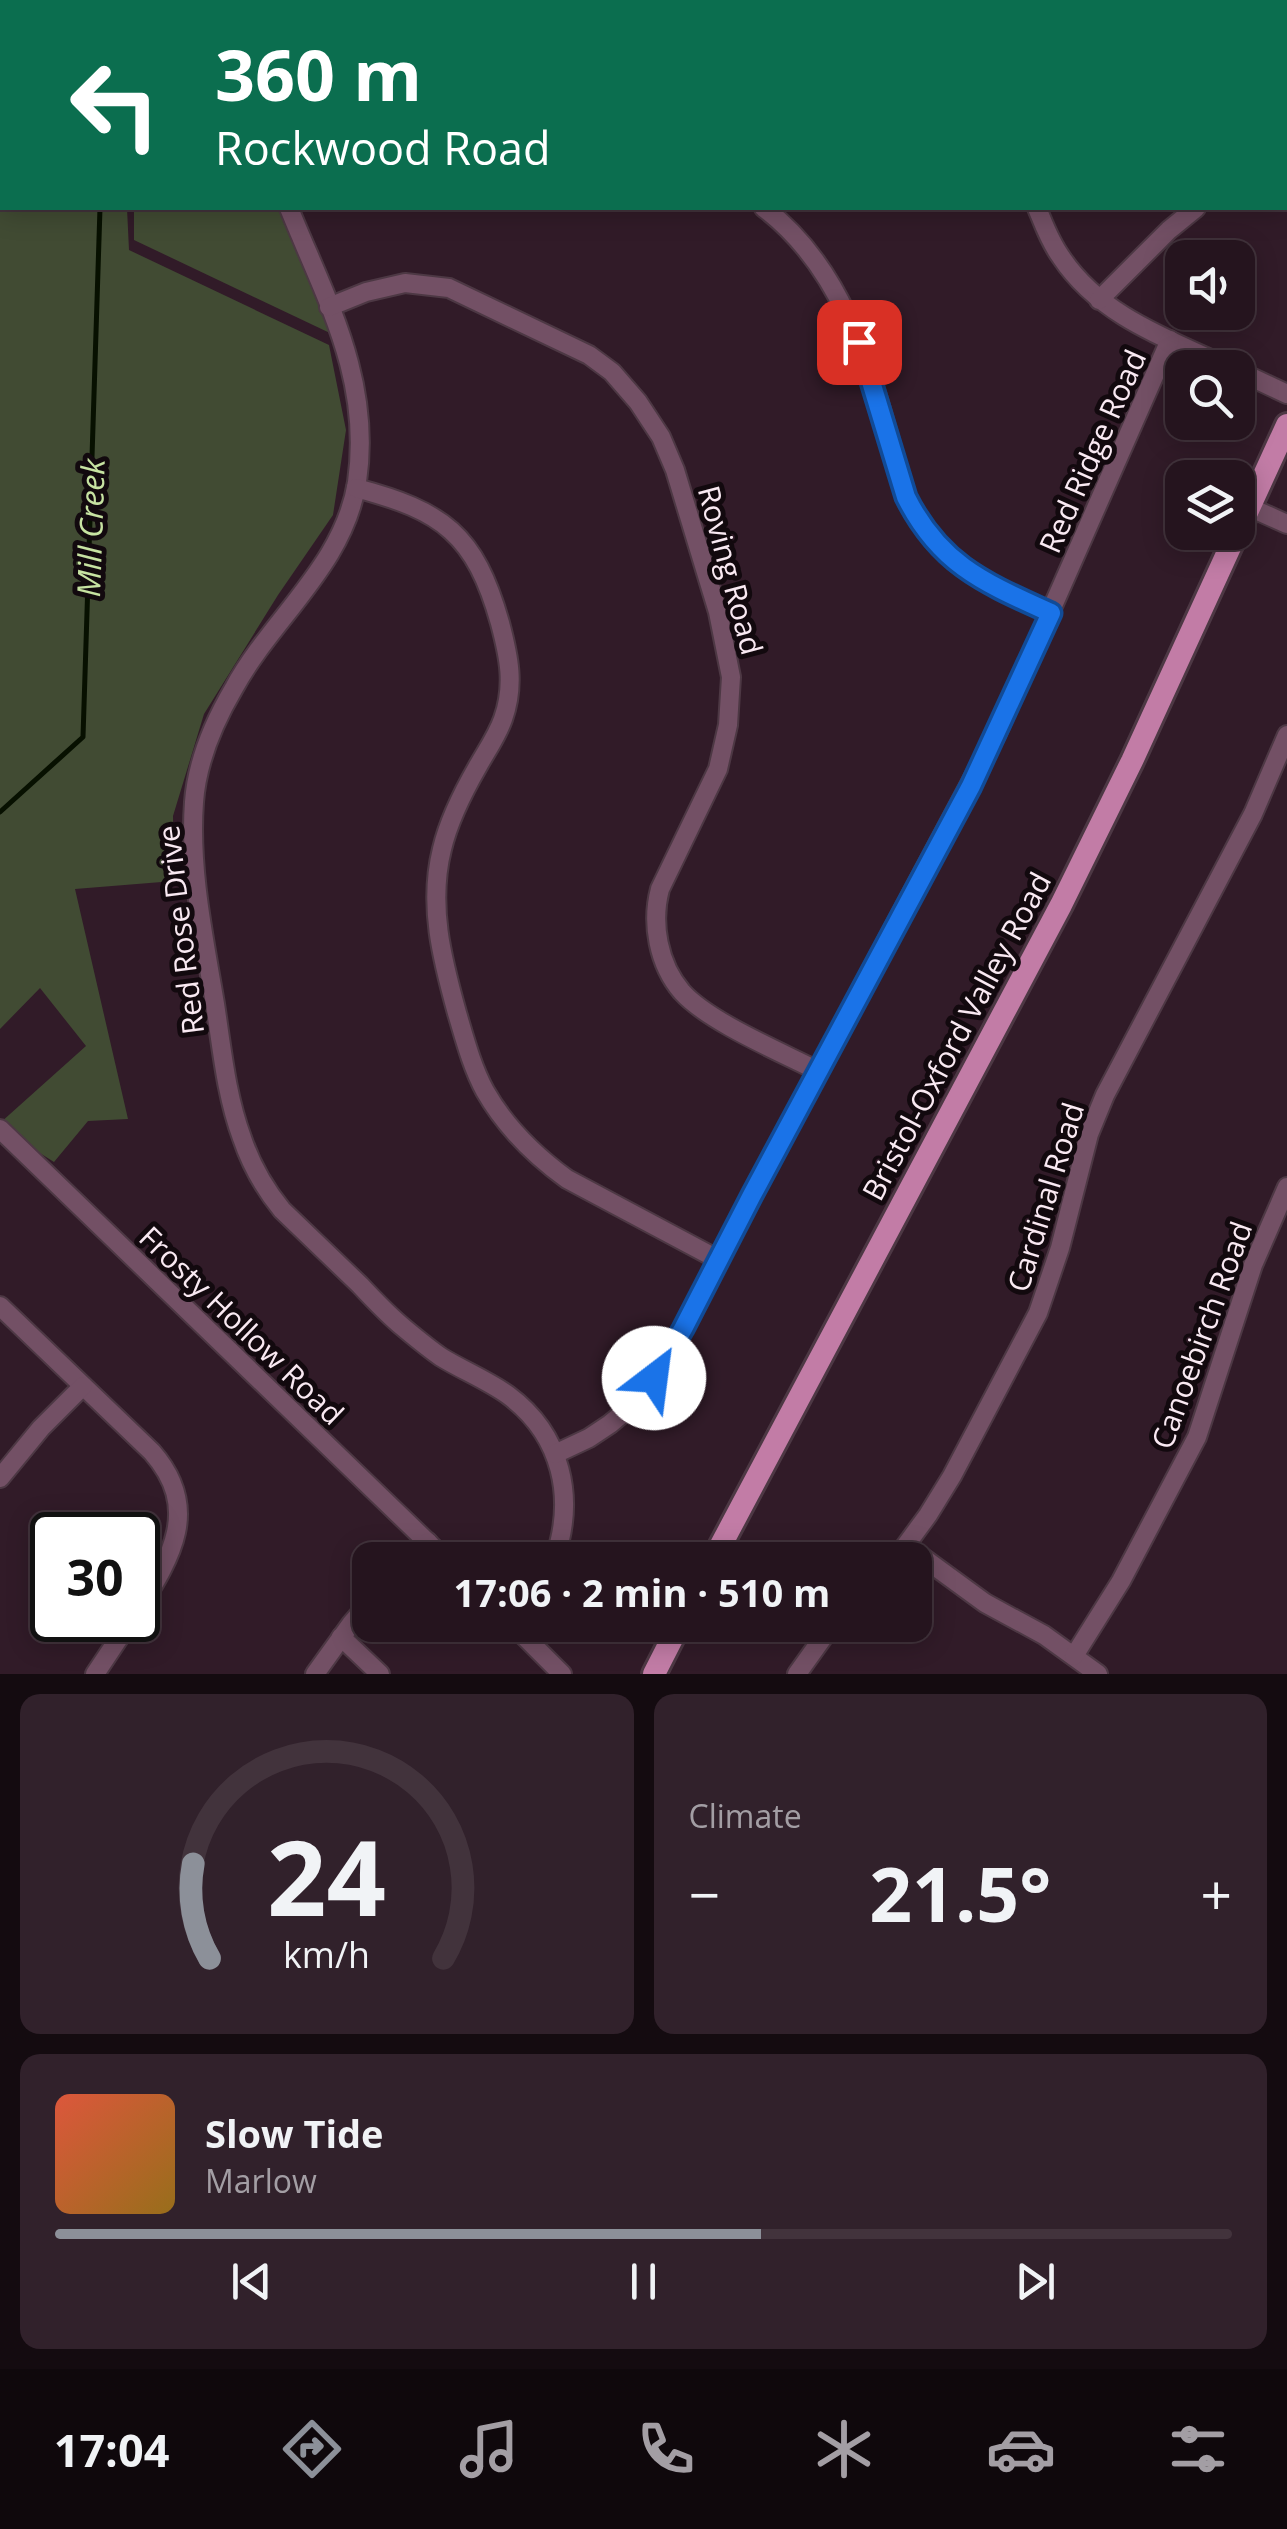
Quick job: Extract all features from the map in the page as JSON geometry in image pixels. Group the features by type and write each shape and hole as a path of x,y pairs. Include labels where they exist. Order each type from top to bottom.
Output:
{"main road":[{"name":"Bristol-Oxford Valley Road","path":"1255,492 1287,425"},
{"name":"Bristol-Oxford Valley Road","path":"723,1542 1061,904 1229,550"},
{"path":"654,1674 670,1642"}],"street":[{"name":"Red Rose Drive","path":"290,210 350,361 360,418 360,453 356,488 337,542 235,685 218,718 194,799 193,843 203,933 230,1097 254,1170 282,1210 399,1324 438,1355 506,1393 534,1416 555,1454 564,1490 560,1542"},
{"path":"766,210 812,256 846,310 916,518 947,556 976,576 1051,613"},
{"path":"1038,210 1062,258 1099,300 1124,317 1191,350"},
{"path":"1099,300 1194,210"},
{"name":"Roving Road","path":"329,306 405,283 450,288 589,355 612,372 645,412 675,470 718,612 731,677 728,725 718,769 660,888 656,934 672,977 688,998 818,1071"},
{"name":"Red Ridge Road","path":"555,1454 589,1438 640,1398 683,1329 971,786 1170,340"},
{"path":"1255,379 1287,394"},
{"path":"356,488 421,509 444,523 469,549 490,589 508,655 509,700 502,722 463,792 442,849 436,912 439,942 472,1062 486,1092 504,1120 544,1162 568,1179 719,1260"},
{"path":"1255,510 1287,524"},
{"name":"Cardinal Road","path":"908,1542 952,1476 1038,1313 1060,1248 1088,1134 1253,814 1287,735"},
{"name":"Frosty Hollow Road","path":"0,1129 428,1542"},
{"name":"Canoebirch Road","path":"1074,1656 1121,1581 1196,1437 1253,1265 1287,1188"},
{"path":"0,1306 162,1464 176,1490 178,1510 177,1534 160,1575"},
{"path":"0,1478 83,1386"},
{"path":"932,1572 1044,1636 1098,1674"},
{"path":"315,1674 352,1624"},
{"path":"341,1638 380,1674"},
{"path":"95,1674 116,1642"},
{"path":"529,1642 562,1674"},
{"path":"798,1674 820,1642"}],"green space":[{"path":"0,210 127,210 129,250 329,345 346,430 333,515 204,714 173,816 174,881 75,889 128,1119 88,1121 54,1162 0,1128 0,1123 86,1046 40,988 0,1029"},
{"path":"134,210 301,210 332,334 134,240"}],"waterway":[{"name":"Mill Creek","path":"0,812 83,737 100,210"}],"route":[{"path":"654,1378 971,786 1051,613 1004,592 947,556 916,518 906,497 859,342"}]}
